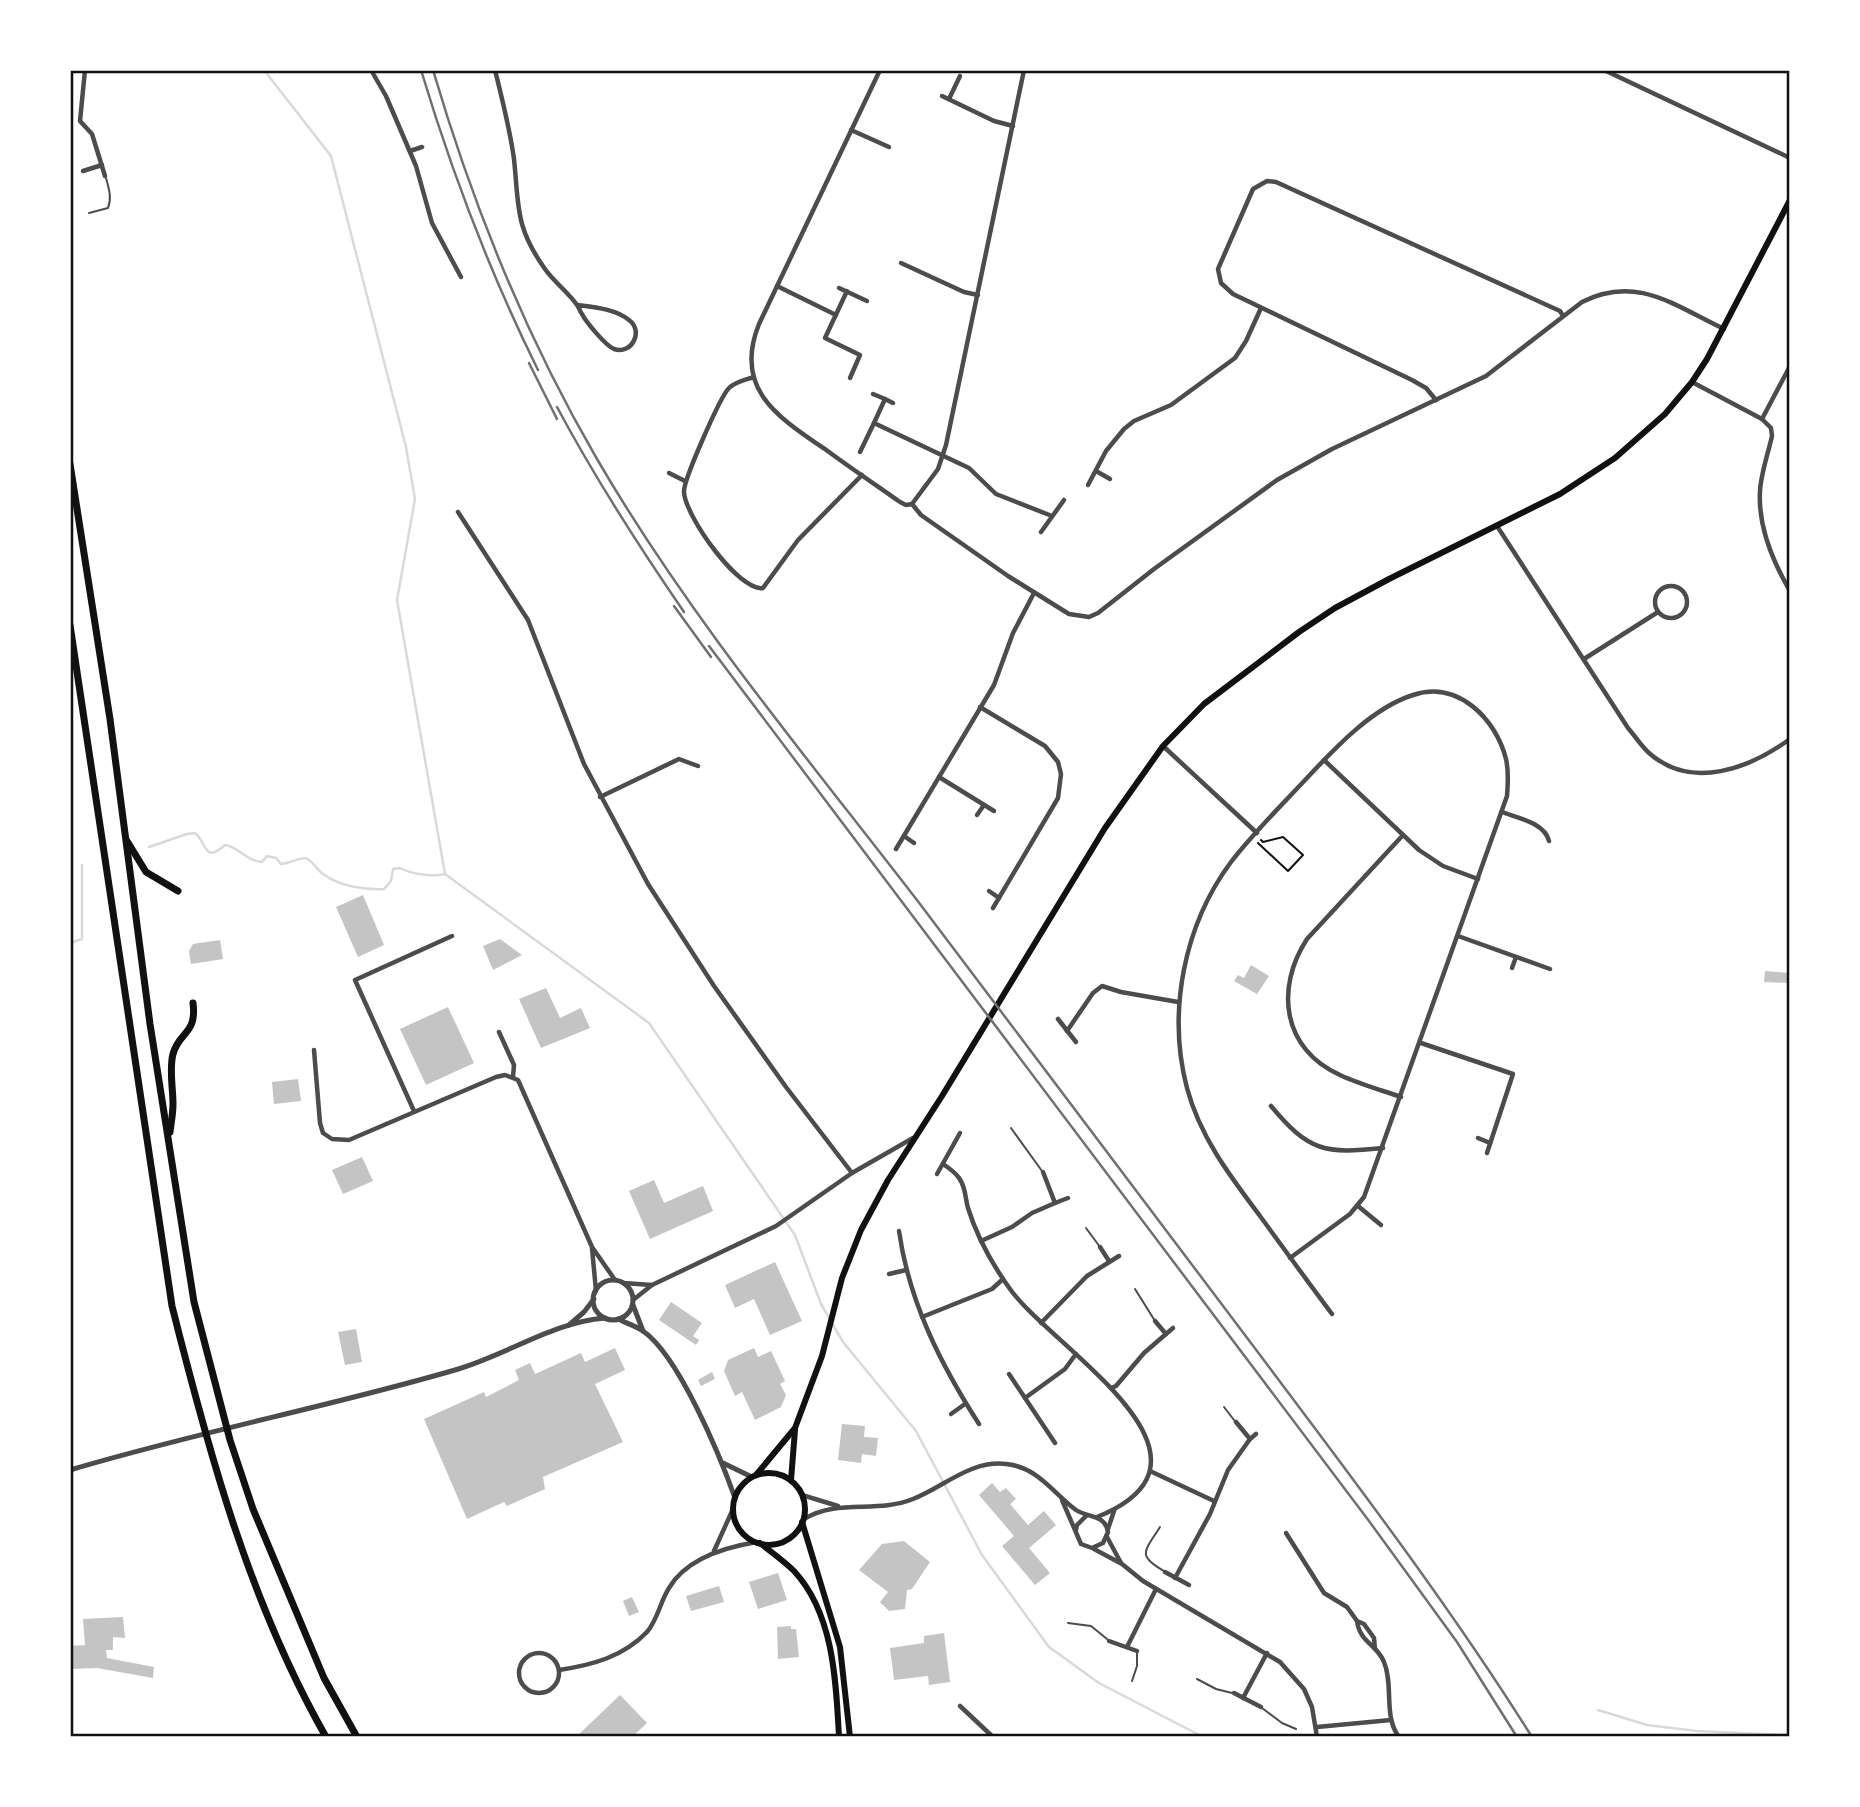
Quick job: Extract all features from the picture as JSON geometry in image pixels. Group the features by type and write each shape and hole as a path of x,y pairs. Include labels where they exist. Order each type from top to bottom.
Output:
{"highway":[{"path":"70,464 110,719 168,1142 194,1302 230,1440 253,1509 324,1678 357,1737"},
{"path":"70,625 172,1306 238,1537 299,1690 326,1737"},
{"path":"70,657 77,670"},
{"path":"125,838 146,872 178,891"},
{"path":"168,1142 173,1108 172,1056 176,1046 192,1027 193,1003"}],"main road":[{"path":"791,1480 795,1428 809,1394 842,1278 861,1230 888,1180 1105,828 1163,746 1204,704 1298,632 1377,585 1560,494 1615,458 1665,414 1692,382 1724,329 1790,200"},
{"path":"754,1476 774,1473 791,1480 802,1495 805,1507 803,1520 796,1533 785,1541 773,1544 749,1539 737,1526 733,1509 734,1498 744,1482 754,1476 795,1428"},
{"path":"803,1520 840,1647 850,1737"},
{"path":"759,1543 795,1573 813,1601 829,1646 839,1737"}],"street":[{"path":"85,70 80,121 92,134 105,176"},
{"path":"371,70 386,96 410,151 432,223 461,277"},
{"path":"880,70 755,334 751,356 754,377 768,405 780,418 906,505 912,504 934,475 942,457 1024,70"},
{"path":"1604,70 1790,158"},
{"path":"502,71 495,71 511,143 522,228 545,269 578,305 582,316 610,347 621,350 631,346 637,332 626,317 578,305"},
{"path":"949,99 960,76"},
{"path":"942,96 994,121 1013,126"},
{"path":"852,130 889,147"},
{"path":"410,151 422,147"},
{"path":"83,171 102,165"},
{"path":"1436,400 1426,388 1412,380 1227,291 1218,274 1220,264 1249,195 1259,184 1276,182 1560,311 1563,316"},
{"path":"901,263 964,292 978,295"},
{"path":"777,286 835,315"},
{"path":"839,288 867,301"},
{"path":"912,504 927,520 1034,593 1069,614 1089,617 1286,474 1332,449 1486,376 1582,302 1600,293 1624,289 1650,295 1724,329"},
{"path":"847,291 825,338 860,355 850,378"},
{"path":"1088,485 1113,441 1135,421 1171,405 1235,358 1261,308"},
{"path":"1762,419 1790,366"},
{"path":"754,377 727,390 685,481 685,499 706,540 741,577 761,590 802,535 841,499 862,475"},
{"path":"1692,382 1762,419 1771,428 1772,436 1760,491 1762,516 1771,552 1790,591"},
{"path":"873,394 893,403"},
{"path":"860,452 885,399"},
{"path":"874,423 969,468 996,494 1052,516"},
{"path":"1095,471 1110,479"},
{"path":"669,473 685,481"},
{"path":"1041,532 1064,500"},
{"path":"458,512 528,621 584,764 648,884 701,967 777,1075 852,1173"},
{"path":"1497,526 1628,728 1650,754 1678,769 1692,773 1715,773 1757,759 1790,739"},
{"path":"1669,586 1684,593 1686,609 1681,615 1665,617 1658,612 1656,596 1662,589 1669,586"},
{"path":"896,849 1000,674 1013,634 1034,593"},
{"path":"1584,659 1658,612"},
{"path":"1290,1258 1358,1206 1369,1186 1502,812 1508,778 1501,744 1486,719 1475,707 1451,694 1427,692 1404,698 1363,724 1324,760 1230,863 1206,906 1189,949 1178,1002 1181,1058 1186,1085 1199,1124 1225,1170 1290,1258 1332,1314"},
{"path":"980,707 1045,746 1058,762 1061,774 1058,798 993,908"},
{"path":"1163,746 1257,833"},
{"path":"600,797 679,759 698,766"},
{"path":"1324,760 1419,850 1443,866 1478,879"},
{"path":"939,777 994,811"},
{"path":"978,816 984,804"},
{"path":"1502,812 1539,827 1548,833 1549,841"},
{"path":"1401,1097 1339,1075 1313,1057 1294,1031 1287,1001 1290,972 1307,939 1403,835"},
{"path":"904,836 915,842"},
{"path":"989,891 999,898"},
{"path":"414,1111 355,980 452,936"},
{"path":"1458,936 1550,969"},
{"path":"1512,968 1516,957"},
{"path":"1067,1031 1093,993 1102,986 1152,999 1178,1002"},
{"path":"1058,1019 1076,1042"},
{"path":"499,1032 514,1065 513,1077"},
{"path":"1421,1043 1513,1074 1487,1153"},
{"path":"314,1050 320,1123 323,1133 332,1139 349,1140 496,1077 513,1077 522,1084 592,1247 615,1280"},
{"path":"1271,1106 1296,1135 1321,1148 1352,1151 1382,1147"},
{"path":"937,1174 960,1133"},
{"path":"618,1319 630,1311 633,1302 652,1285 776,1226 852,1173 917,1135"},
{"path":"1478,1138 1490,1143"},
{"path":"802,1495 838,1506 882,1507 911,1500 980,1466 1006,1464 1030,1470 1062,1500 1086,1516 1097,1517 1115,1510 1141,1490 1150,1471 1152,1458 1147,1440 1111,1388 1025,1308 1003,1279 981,1241 962,1183 954,1171 943,1164"},
{"path":"1043,1172 1055,1203"},
{"path":"981,1241 1012,1227 1032,1213 1068,1198"},
{"path":"1358,1206 1381,1225"},
{"path":"898,1231 906,1270 922,1317 939,1357 979,1424"},
{"path":"566,1327 584,1312 594,1299 596,1291 592,1247"},
{"path":"1100,1247 1109,1261"},
{"path":"1041,1323 1087,1276 1119,1256"},
{"path":"889,1274 906,1270"},
{"path":"922,1317 992,1289 1003,1279"},
{"path":"596,1291 608,1281 615,1280 652,1285"},
{"path":"623,1283 632,1293 643,1331"},
{"path":"594,1299 596,1308 605,1318"},
{"path":"70,1470 126,1453 459,1369 588,1319 605,1318 618,1319 643,1331 664,1352 723,1463 734,1498"},
{"path":"1155,1321 1166,1334"},
{"path":"1111,1388 1116,1386 1144,1353 1173,1328"},
{"path":"1025,1398 1065,1369 1076,1354"},
{"path":"1009,1374 1055,1443"},
{"path":"951,1414 965,1404"},
{"path":"1236,1422 1250,1439"},
{"path":"1175,1578 1200,1534 1233,1460 1256,1434"},
{"path":"723,1463 754,1476"},
{"path":"1150,1471 1214,1501"},
{"path":"1062,1500 1076,1531"},
{"path":"803,1520 816,1512 838,1506"},
{"path":"713,1552 733,1509"},
{"path":"1094,1548 1107,1537 1115,1510"},
{"path":"1086,1516 1077,1525 1076,1538 1081,1544 1122,1563 1156,1588 1267,1653 1292,1673 1304,1689 1312,1707 1317,1737"},
{"path":"1097,1517 1108,1530"},
{"path":"1286,1533 1324,1593 1347,1607 1357,1620 1358,1629 1367,1644 1384,1660 1391,1720 1399,1737"},
{"path":"1107,1537 1122,1563"},
{"path":"559,1670 598,1662 618,1654 645,1633 653,1623 668,1588 678,1577 713,1552 759,1543"},
{"path":"1165,1572 1189,1585"},
{"path":"1127,1647 1156,1588"},
{"path":"1109,1641 1137,1651"},
{"path":"541,1652 550,1656 559,1670 553,1687 542,1693 525,1688 519,1676 522,1662 534,1653 541,1652"},
{"path":"1243,1698 1267,1653"},
{"path":"1234,1693 1261,1707"},
{"path":"960,1706 993,1737"},
{"path":"1317,1727 1391,1720"}],"lane":[{"path":"89,214 108,208 110,192 105,176"},
{"path":"1011,1128 1043,1172"},
{"path":"1086,1228 1100,1247"},
{"path":"1135,1289 1155,1321"},
{"path":"1224,1407 1236,1422"},
{"path":"1160,1527 1147,1548 1146,1558 1147,1562 1165,1572"},
{"path":"1068,1623 1091,1626 1109,1641"},
{"path":"1132,1681 1137,1667 1137,1651"},
{"path":"1197,1679 1216,1689 1234,1693"},
{"path":"1261,1707 1282,1723 1296,1729"}],"path":[{"path":"1283,837 1303,855 1289,871 1260,841 1283,837"}],"building":[{"path":"363,895 384,945 358,957 336,907"},
{"path":"500,939 522,955 493,970 483,946"},
{"path":"220,940 223,959 191,964 189,951 193,944"},
{"path":"1251,965 1269,976 1257,994 1234,981 1238,975 1244,978"},
{"path":"1765,971 1789,973 1789,983 1764,982"},
{"path":"546,988 560,1018 581,1008 590,1028 541,1048 519,999"},
{"path":"448,1007 474,1063 426,1085 400,1029"},
{"path":"298,1079 301,1101 274,1104 272,1082"},
{"path":"362,1157 373,1181 343,1194 332,1170"},
{"path":"654,1180 664,1203 703,1186 713,1211 650,1239 629,1191"},
{"path":"775,1262 802,1321 770,1335 754,1299 735,1308 725,1285"},
{"path":"671,1302 702,1323 693,1336 699,1340 696,1345 659,1320"},
{"path":"356,1329 362,1362 345,1365 338,1332"},
{"path":"615,1348 625,1370 595,1384 623,1442 543,1477 545,1489 507,1506 504,1502 467,1519 424,1419 484,1392 486,1397 519,1380 515,1370 530,1363 535,1374 581,1353 585,1362"},
{"path":"754,1348 758,1357 771,1351 785,1381 780,1384 786,1395 781,1407 755,1420 742,1392 735,1396 724,1371 728,1360"},
{"path":"712,1372 715,1379 701,1386 698,1380"},
{"path":"842,1424 865,1426 864,1437 878,1438 876,1456 862,1454 861,1463 838,1460"},
{"path":"992,1483 1000,1492 1006,1488 1016,1499 1010,1504 1028,1525 1044,1511 1056,1525 1029,1548 1050,1573 1035,1585 1002,1546 1014,1536 979,1495"},
{"path":"904,1541 930,1562 912,1589 907,1590 905,1609 889,1611 880,1602 888,1592 859,1570 882,1544"},
{"path":"778,1573 787,1600 758,1609 749,1582"},
{"path":"719,1586 724,1602 691,1611 686,1596"},
{"path":"632,1597 639,1612 629,1616 623,1601"},
{"path":"123,1617 125,1638 113,1637 113,1650 106,1650 107,1658 154,1667 153,1678 97,1668 70,1669 70,1646 85,1645 83,1619"},
{"path":"791,1626 791,1629 796,1629 799,1657 778,1659 777,1627"},
{"path":"944,1633 950,1682 929,1685 928,1676 894,1680 890,1648 924,1643 924,1636"},
{"path":"620,1695 647,1723 632,1737 576,1737"}],"waterway":[{"path":"264,70 331,156 406,447 415,499 397,600 445,874"},
{"path":"149,847 195,833 209,852 213,853 225,845 262,862 267,856 276,858 281,864 306,858 329,878 368,889 384,889 391,881 393,869 400,868 428,875 445,874 649,1023 795,1235 821,1304 843,1342 916,1431 982,1555 1049,1647 1099,1683 1203,1737"},
{"path":"70,943 82,939 82,865"},
{"path":"1598,1710 1647,1725 1697,1731 1790,1734"}],"railway":[{"path":"421,70 473,222 538,370"},
{"path":"433,70 484,221 524,318 597,459 671,576 753,689 965,963 1364,1494 1467,1638 1532,1737"},
{"path":"529,363 557,419"},
{"path":"557,407 586,460 684,612"},
{"path":"674,606 711,657"},
{"path":"709,646 1369,1521 1457,1642 1517,1737"}]}
